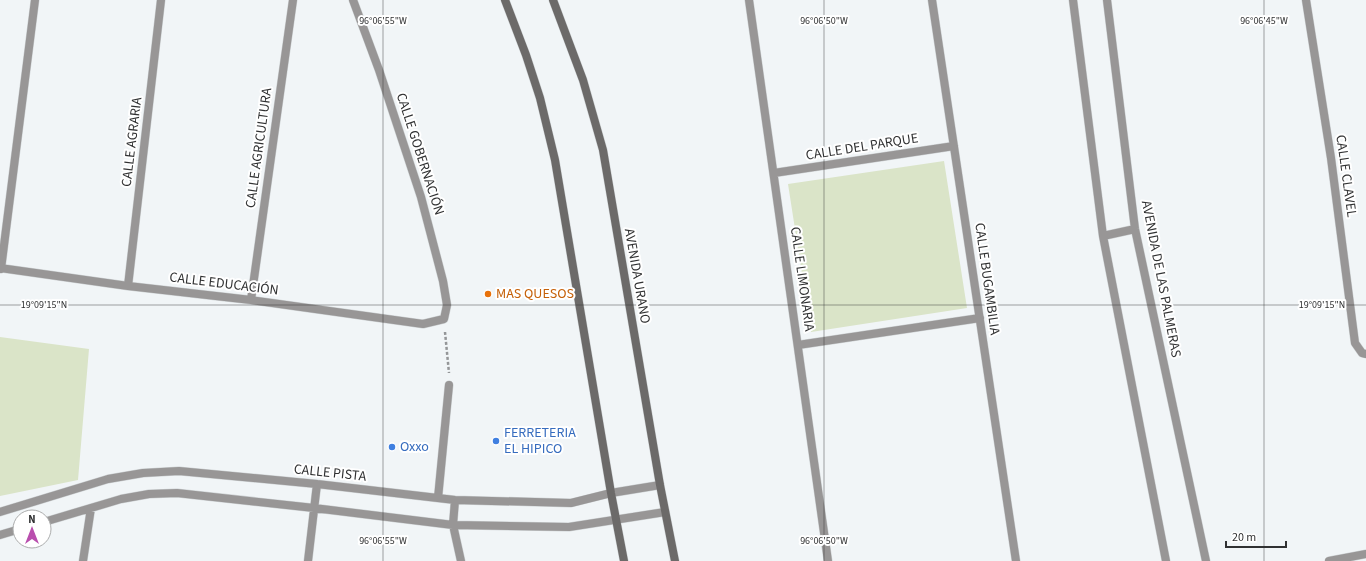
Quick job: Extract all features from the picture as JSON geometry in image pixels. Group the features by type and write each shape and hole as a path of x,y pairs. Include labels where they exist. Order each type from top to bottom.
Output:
{"main road":[{"path":"504,0 526,55 540,98 555,160 610,493 624,561"},
{"name":"AVENIDA URANO","path":"553,0 583,80 603,150 660,485 675,561"}],"street":[{"path":"0,268 35,0"},
{"name":"CALLE AGRARIA","path":"128,286 161,0"},
{"name":"CALLE AGRICULTURA","path":"251,300 293,0"},
{"name":"CALLE GOBERNACIÓN","path":"353,0 379,70 421,197 443,281 447,305 444,319"},
{"name":"CALLE LIMONARIA","path":"749,0 828,561"},
{"name":"CALLE BUGAMBILIA","path":"932,0 1016,561"},
{"path":"1073,0 1103,236 1166,561"},
{"name":"AVENIDA DE LAS PALMERAS","path":"1107,0 1135,229 1206,561"},
{"name":"CALLE CLAVEL","path":"1306,0 1330,158 1355,343 1364,353"},
{"name":"CALLE DEL PARQUE","path":"774,173 954,146"},
{"path":"1103,236 1135,229"},
{"name":"CALLE EDUCACIÓN","path":"0,268 128,286 251,300 423,324 444,319"},
{"path":"798,345 980,318"},
{"path":"438,498 450,385"},
{"name":"CALLE PISTA","path":"0,512 108,479 143,473 179,471 317,484 455,500 571,503 610,493 660,485"},
{"path":"308,561 317,484"},
{"path":"52,520 121,499 149,494 176,493 453,525 569,527 665,512"},
{"path":"455,500 453,525 461,561"},
{"path":"83,561 91,508"},
{"path":"0,536 12,532"},
{"path":"1329,561 1366,554"}],"path":[{"path":"444,319 450,385"}],"green space":[{"path":"944,161 967,308 811,332 788,184"},
{"path":"0,337 89,349 78,480 0,496"}],"place":[{"name":"MAS QUESOS","path":"488,294"},
{"name":"FERRETERIA EL HIPICO","path":"496,441"},
{"name":"Oxxo","path":"392,447"}]}
